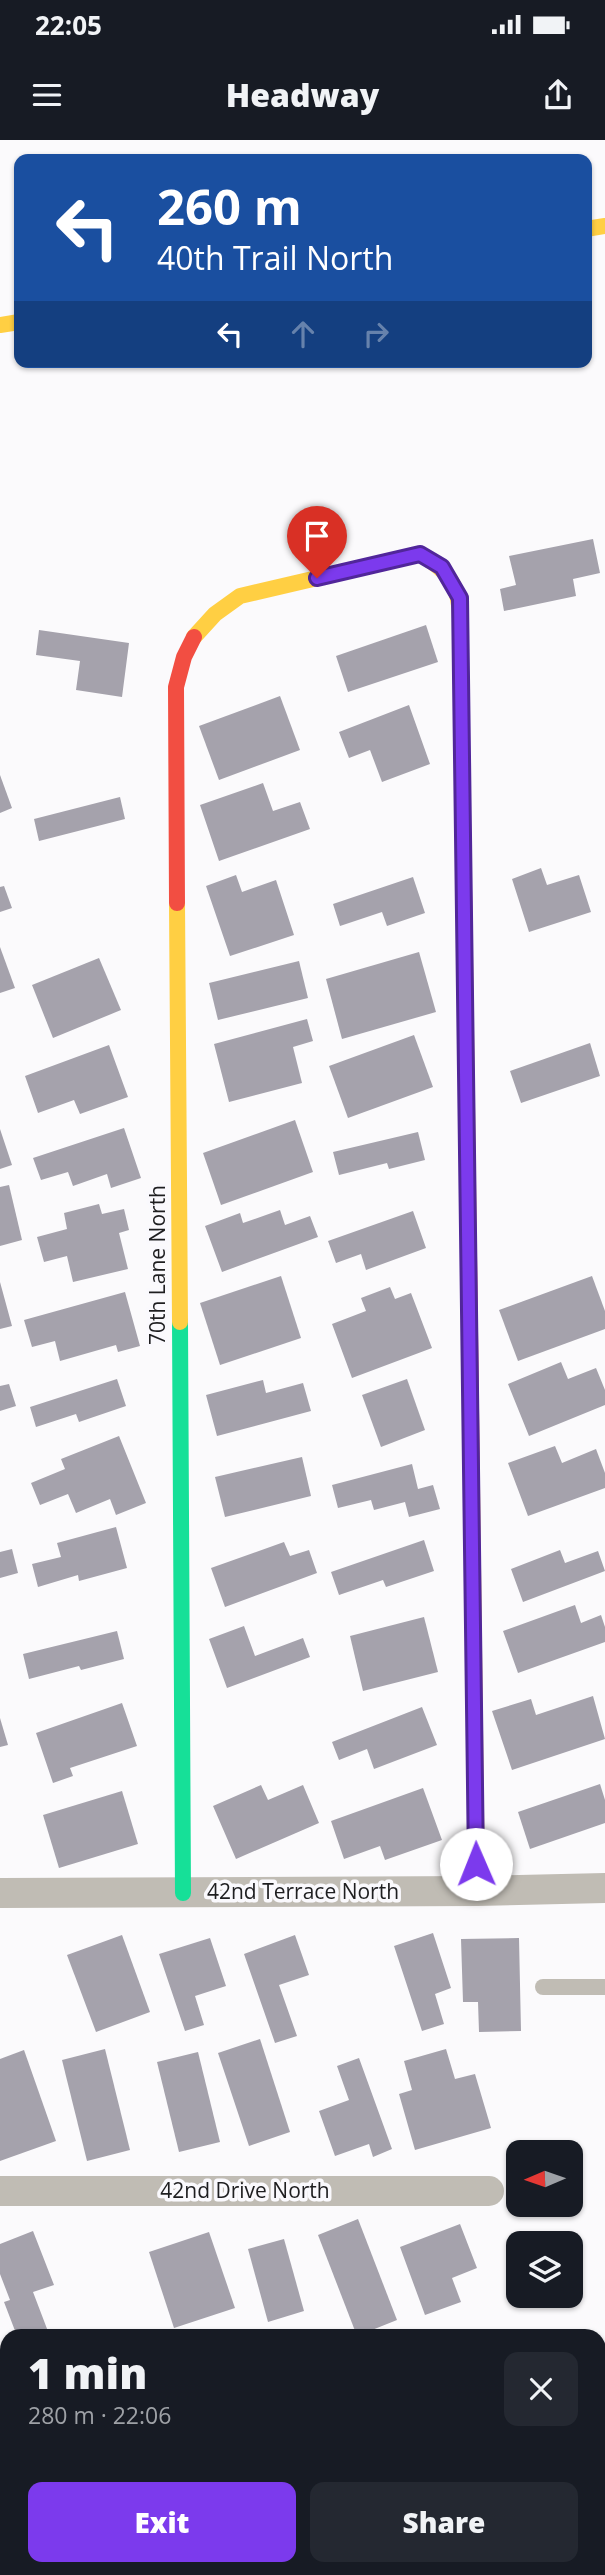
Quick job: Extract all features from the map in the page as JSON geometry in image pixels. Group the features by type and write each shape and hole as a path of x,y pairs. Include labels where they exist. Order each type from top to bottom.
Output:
{"main road":[{"name":"70th Lane North","path":"183,1893 176,687 180,662 191,639 218,609 240,596 420,554 442,567 460,598 477,1891"}],"street":[{"name":"42nd Terrace North","path":"0,1893 605,1888"},
{"name":"42nd Drive North","path":"0,2191 489,2191"}],"lane":[{"path":"543,1987 605,1987"}],"building":[{"path":"593,539 600,573 573,579 576,596 504,611 500,589 516,585 509,556"},
{"path":"426,625 438,662 348,692 336,656"},
{"path":"39,630 129,643 122,697 76,690 80,661 36,655"},
{"path":"280,696 300,750 219,780 199,726"},
{"path":"409,705 430,764 382,782 370,750 349,758 339,732"},
{"path":"0,775 12,808 0,813"},
{"path":"263,783 273,811 300,802 310,829 219,861 200,805"},
{"path":"120,797 125,819 39,841 34,819"},
{"path":"541,868 547,885 579,875 591,912 529,932 512,879"},
{"path":"236,875 242,892 276,880 294,935 230,956 206,886"},
{"path":"413,877 425,913 387,926 382,912 340,926 333,904"},
{"path":"4,886 12,908 0,912 0,887"},
{"path":"0,947 15,988 0,993"},
{"path":"419,952 436,1012 342,1039 326,979"},
{"path":"99,958 121,1010 53,1038 32,985"},
{"path":"299,961 308,998 218,1020 209,983"},
{"path":"307,1019 313,1041 293,1047 302,1083 229,1102 214,1044"},
{"path":"414,1035 433,1087 348,1118 329,1066"},
{"path":"590,1043 600,1076 521,1103 510,1071"},
{"path":"109,1045 128,1097 80,1114 74,1100 38,1113 25,1076"},
{"path":"295,1120 313,1172 221,1205 203,1153"},
{"path":"124,1128 141,1178 111,1188 107,1174 73,1186 68,1172 41,1180 33,1158"},
{"path":"0,1129 12,1165 0,1169"},
{"path":"418,1132 425,1160 389,1169 387,1163 339,1175 333,1152"},
{"path":"9,1185 22,1240 0,1246 0,1187"},
{"path":"99,1204 102,1214 124,1209 129,1230 119,1233 128,1269 73,1282 67,1256 44,1262 37,1237 67,1229 64,1213"},
{"path":"280,1210 285,1225 310,1216 318,1237 222,1272 205,1226 240,1213 243,1223"},
{"path":"413,1211 426,1248 366,1270 361,1254 336,1263 328,1241"},
{"path":"281,1276 301,1338 220,1365 200,1303"},
{"path":"592,1276 605,1311 605,1329 518,1361 499,1310"},
{"path":"0,1282 12,1326 0,1329"},
{"path":"390,1287 395,1299 411,1293 432,1348 352,1378 332,1324 366,1311 361,1298"},
{"path":"125,1292 140,1346 118,1352 116,1345 60,1361 55,1341 32,1347 24,1320"},
{"path":"561,1362 568,1379 596,1368 605,1390 605,1405 529,1436 508,1384"},
{"path":"117,1379 126,1406 79,1422 76,1414 36,1427 30,1407"},
{"path":"407,1379 425,1430 381,1447 362,1395"},
{"path":"263,1380 266,1393 303,1383 311,1411 217,1436 206,1395"},
{"path":"9,1384 16,1406 0,1411 0,1386"},
{"path":"119,1436 146,1503 116,1515 110,1499 76,1513 68,1494 40,1505 31,1483 65,1469 61,1459"},
{"path":"555,1446 562,1463 596,1449 605,1473 605,1488 528,1516 508,1463"},
{"path":"302,1457 311,1496 225,1517 215,1477"},
{"path":"412,1464 418,1489 433,1485 440,1509 409,1517 405,1502 374,1510 371,1500 338,1508 332,1485"},
{"path":"116,1527 127,1568 79,1581 78,1575 38,1587 32,1564 61,1557 57,1543"},
{"path":"424,1540 434,1571 386,1587 383,1580 339,1595 331,1572"},
{"path":"284,1542 290,1556 309,1550 317,1573 225,1607 211,1568"},
{"path":"12,1549 18,1573 0,1578 0,1552"},
{"path":"560,1550 565,1563 598,1551 605,1571 523,1602 511,1569"},
{"path":"575,1605 581,1623 601,1615 605,1627 605,1642 518,1673 503,1631"},
{"path":"424,1617 438,1672 363,1691 350,1636"},
{"path":"244,1626 255,1656 303,1638 310,1657 227,1688 209,1639"},
{"path":"117,1631 124,1659 81,1670 79,1666 29,1679 23,1654"},
{"path":"593,1696 605,1739 512,1770 492,1711 531,1699 536,1715"},
{"path":"122,1703 137,1746 70,1768 73,1776 53,1783 36,1733"},
{"path":"422,1707 437,1745 374,1769 367,1749 339,1760 332,1742"},
{"path":"0,1718 8,1745 0,1747"},
{"path":"600,1784 605,1800 605,1823 530,1849 518,1812"},
{"path":"261,1785 268,1800 303,1785 319,1823 236,1859 213,1806"},
{"path":"423,1788 442,1840 385,1860 380,1846 344,1859 331,1821"},
{"path":"122,1791 138,1844 59,1868 43,1815"},
{"path":"433,1933 451,1988 435,1994 444,2024 422,2031 394,1946"},
{"path":"122,1935 150,2012 96,2032 67,1955"},
{"path":"295,1935 309,1975 279,1985 297,2036 275,2043 244,1954"},
{"path":"210,1938 226,1986 195,1996 204,2025 185,2031 159,1954"},
{"path":"519,1938 521,2031 479,2032 478,2002 463,2002 461,1939"},
{"path":"260,2039 290,2132 249,2146 218,2053"},
{"path":"105,2049 130,2150 87,2161 62,2060"},
{"path":"446,2049 455,2079 475,2074 491,2128 415,2150 399,2094 412,2090 404,2061"},
{"path":"24,2050 56,2141 0,2161 0,2059"},
{"path":"198,2052 220,2142 179,2152 157,2062"},
{"path":"359,2058 392,2149 373,2157 369,2144 335,2156 319,2111 349,2100 337,2066"},
{"path":"358,2219 397,2320 374,2329 354,2329 318,2235"},
{"path":"460,2224 477,2268 452,2278 461,2302 425,2315 400,2247"},
{"path":"33,2231 54,2285 33,2292 47,2329 14,2329 4,2302 10,2300 0,2274 0,2244"},
{"path":"209,2232 235,2308 174,2328 149,2252"},
{"path":"284,2239 304,2311 268,2322 248,2249"}],"traffic: fast":[{"path":"180,1322 183,1893"}],"traffic: slow":[{"path":"592,228 605,226"},
{"path":"0,325 14,323"},
{"path":"194,637 215,614 240,596 420,554 445,573 455,588 460,619"},
{"path":"177,903 180,1322"},
{"path":"465,956 469,1255"},
{"path":"472,1485 477,1891"}],"traffic: jam":[{"path":"460,619 465,956"},
{"path":"177,903 176,687 184,657 194,637"},
{"path":"469,1255 472,1485"}],"route":[{"path":"317,578 420,554 442,567 460,598 476,1864"}]}
